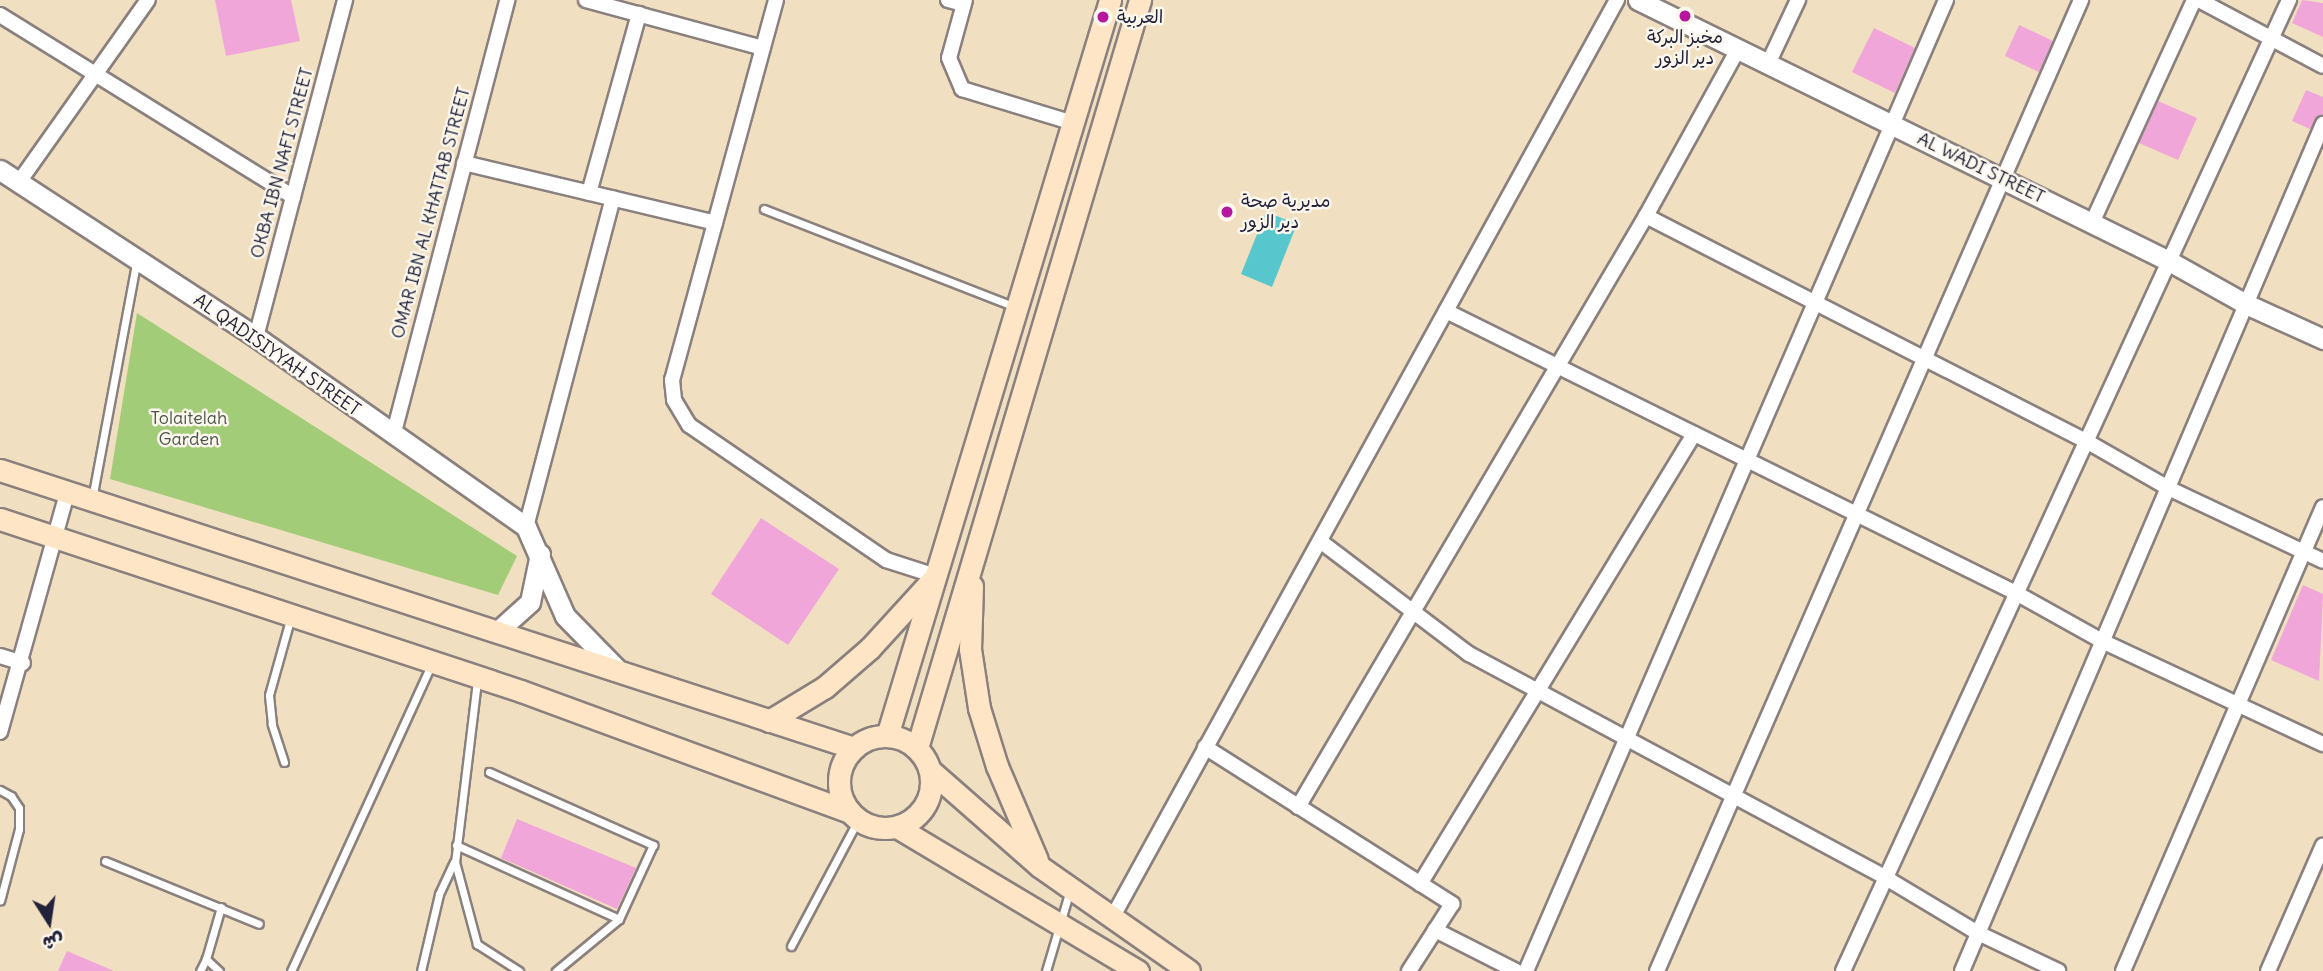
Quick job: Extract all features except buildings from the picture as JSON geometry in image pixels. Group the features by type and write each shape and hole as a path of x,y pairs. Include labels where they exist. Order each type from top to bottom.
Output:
{"main road":[{"path":"887,736 1110,0"},
{"path":"917,748 1140,0"},
{"path":"0,470 67,494 499,630 854,748"},
{"path":"0,519 477,676 853,815 870,826 897,827 1139,971"},
{"path":"974,553 970,649 979,708 997,766 1039,866"},
{"path":"769,721 825,687 861,656 936,576"},
{"path":"853,815 839,785 845,759 854,748 887,736 917,748 931,771 1039,866 1111,920 1189,971"},
{"path":"897,827 921,812 929,799 931,771"}],"street":[{"path":"19,182 148,0"},
{"name":"OKBA IBN NAFI STREET","path":"256,337 345,0"},
{"name":"OMAR IBN AL KHATTAB STREET","path":"393,436 506,0"},
{"path":"586,0 763,48"},
{"path":"776,0 673,380 674,400 689,425 886,560 936,576"},
{"path":"948,0 965,2 949,58 962,89 1073,123"},
{"path":"1111,920 1617,0"},
{"name":"AL WADI STREET","path":"1638,0 2169,261 2246,304 2323,339"},
{"path":"1768,64 1798,0"},
{"path":"1526,971 1946,0"},
{"path":"1657,971 2081,0"},
{"path":"2092,223 2196,0 2272,36 2323,66"},
{"path":"1843,971 2288,0"},
{"path":"589,192 639,14"},
{"path":"0,15 293,197"},
{"path":"1298,807 1646,216 1738,49"},
{"path":"1962,971 2323,124"},
{"path":"464,163 715,223"},
{"name":"AL QADISIYYAH STREET","path":"0,170 256,337 393,436 526,527 565,616 615,668"},
{"path":"526,527 613,198"},
{"path":"1646,216 2086,441 2168,488 2323,561"},
{"path":"1446,311 2017,593 2102,641 2323,744"},
{"path":"1420,884 1694,434"},
{"path":"0,732 23,663 67,494"},
{"path":"2123,971 2323,507"},
{"path":"1320,541 1469,654 1886,878 1978,933 2058,971"},
{"path":"499,630 530,602 540,554"},
{"path":"0,656 23,663"},
{"path":"1205,747 1452,904 1409,971"},
{"path":"2268,971 2323,845"},
{"path":"1435,930 1516,971"}],"lane":[{"path":"764,209 1017,308"},
{"path":"91,501 136,259"},
{"path":"284,762 272,724 270,695 292,615"},
{"path":"290,971 433,662"},
{"path":"477,676 455,862 477,944 519,971"},
{"path":"489,772 653,845 619,919 556,971"},
{"path":"0,790 12,796 19,808 19,829 0,901"},
{"path":"791,946 853,815"},
{"path":"456,845 619,919"},
{"path":"105,861 259,924"},
{"path":"421,971 439,894 455,862"},
{"path":"1046,971 1070,890"},
{"path":"200,971 206,960 220,907"},
{"path":"206,960 219,971"}],"green space":[{"name":"Tolaitelah Garden","path":"137,313 517,556 498,595 110,479"}],"water":[{"path":"1266,212 1297,224 1272,287 1241,274"}],"place":[{"name":"مخبز البركة دير الزور","path":"1685,16"},
{"name":"العربية","path":"1103,17"},
{"name":"مديرية صحة دير الزور","path":"1227,212"}]}
